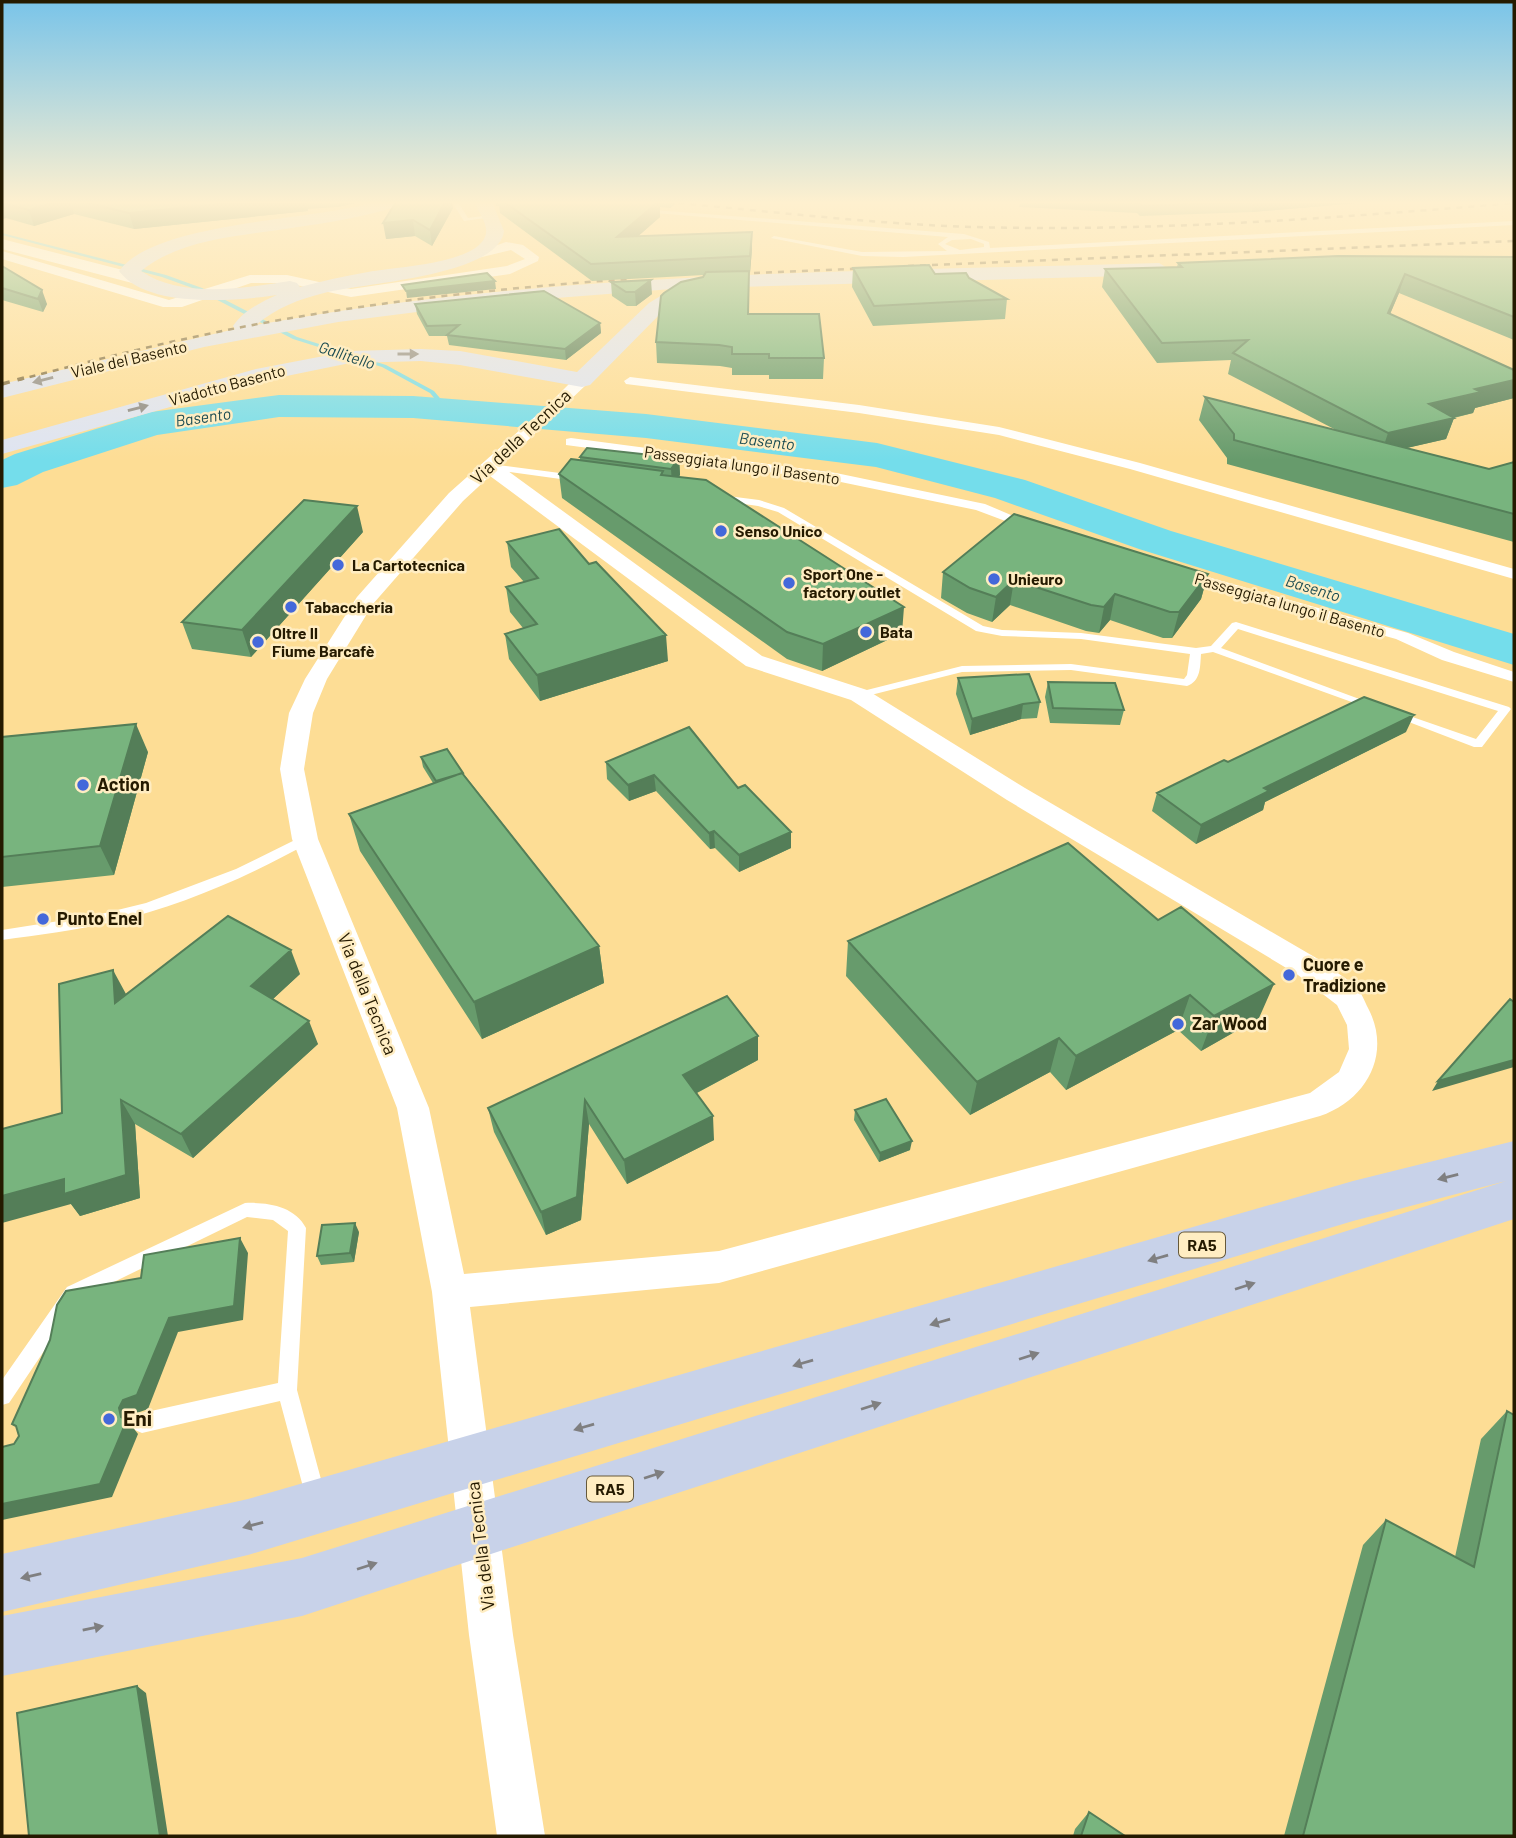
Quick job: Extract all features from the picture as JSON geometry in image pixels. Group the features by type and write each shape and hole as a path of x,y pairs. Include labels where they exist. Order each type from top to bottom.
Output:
{"highway":[{"name":"RA5","path":"2,1583 248,1527 1353,1200 1514,1160"},
{"name":"RA5","path":"2,1646 302,1587 1514,1199"}],"main road":[{"path":"160,288 194,304 211,316 214,328 212,338 194,357"},
{"path":"163,288 193,293 240,294 286,288"},
{"path":"194,357 214,351 261,310 322,288"},
{"name":"Viale del Basento","path":"2,391 194,357 338,317 480,298 610,288"},
{"name":"Via della Tecnica","path":"664,288 674,291 674,295"},
{"name":"Via della Tecnica","path":"582,380 656,307 674,295 718,288"},
{"name":"Viadotto Basento","path":"2,447 264,374 350,358 398,354 460,358 582,380"},
{"path":"2,440 162,379"},
{"path":"2,432 49,421"}],"street":[{"path":"113,288 168,304 184,302 223,288"},
{"path":"327,288 351,293 387,288"},
{"name":"Via della Tecnica","path":"521,1836 491,1635 450,1292 413,1108 305,839 292,769 301,713 316,679 364,601 419,537 582,380"},
{"path":"630,381 859,408 999,431 1135,466 1514,574"},
{"name":"Passeggiata lungo il Basento","path":"571,442 843,478 980,507 1053,535"},
{"path":"450,1292 719,1267 1321,1103 1351,1080 1364,1049 1362,1025 1348,998 1308,968 1016,794 859,695 754,662 500,458"},
{"name":"Passeggiata lungo il Basento","path":"1164,570 1402,636 1448,656 1514,677"}],"lane":[{"path":"500,458 584,480"},
{"path":"705,496 759,503 781,510 981,629 1002,633 1081,636 1196,651 1214,649 1478,744 1505,709 1236,625 1214,649"},
{"path":"859,695 962,669 1071,667 1187,683 1193,676 1196,651"},
{"path":"2,935 126,914 206,888 263,864 305,839"},
{"path":"2,1396 73,1293 245,1210 259,1209 278,1213 297,1228 287,1390 318,1506"},
{"path":"142,1423 287,1390"}],"building":[{"path":"2,288 38,288 42,290 38,299"},
{"path":"404,288 435,288 406,291"},
{"path":"620,288 641,288 635,292 626,292"},
{"path":"672,288 749,288 748,314 819,314 824,358 769,358 769,354 732,354 732,347 719,345 656,342 661,296"},
{"path":"864,288 987,288 1007,299 874,306"},
{"path":"1119,288 1399,288 1388,313 1514,370 1514,380 1475,389 1481,392 1429,404 1454,418 1388,433 1233,353 1248,340 1162,343"},
{"path":"1440,288 1514,288 1514,317"},
{"path":"544,291 600,323 565,349 447,335 459,325 427,326 415,304"},
{"path":"1205,397 1489,469 1514,462 1514,514 1234,440 1234,434"},
{"path":"587,448 679,458 671,469 580,457"},
{"path":"571,459 663,471 661,475 706,480 904,607 823,644 787,632 559,474"},
{"path":"304,500 357,506 242,630 182,622"},
{"path":"1014,514 1208,574 1179,612 1170,612 1115,594 1104,607 1091,605 1014,580 996,597 970,588 943,572"},
{"path":"559,529 589,564 596,562 666,635 537,675 505,634 537,624 506,587 538,578 507,542"},
{"path":"1029,674 1040,702 1023,704 972,719 958,678"},
{"path":"1048,682 1115,683 1124,710 1053,708"},
{"path":"1364,697 1414,715 1264,788 1269,791 1201,825 1157,793 1224,760 1228,762"},
{"path":"136,724 100,846 2,857 2,737"},
{"path":"689,727 738,788 745,785 791,832 739,855 714,831 709,833 654,775 628,785 606,762"},
{"path":"447,749 463,773 436,781 421,757"},
{"path":"462,773 599,946 474,1002 349,814"},
{"path":"1068,843 1158,920 1181,907 1274,984 1214,1016 1190,995 1076,1056 1059,1038 977,1082 848,941"},
{"path":"228,916 291,950 251,986 309,1021 181,1134 121,1100 126,1175 64,1194 64,1179 2,1196 2,1129 62,1113 59,984 113,970 115,1003"},
{"path":"727,996 758,1036 683,1075 713,1116 624,1160 585,1100 577,1197 541,1212 488,1108"},
{"path":"1510,999 1514,1002 1514,1060 1438,1081"},
{"path":"886,1099 912,1141 880,1153 855,1110"},
{"path":"355,1223 350,1253 317,1256 322,1225"},
{"path":"240,1238 234,1306 169,1318 137,1395 123,1400 119,1408 121,1417 127,1420 100,1484 2,1504 2,1447 14,1444 19,1436 16,1426 12,1424 50,1340 57,1305 66,1291 141,1278 144,1255"},
{"path":"1507,1411 1514,1415 1514,1836 1303,1836 1386,1520 1474,1567"},
{"path":"137,1686 160,1836 29,1836 17,1713"},
{"path":"1089,1812 1125,1836 1081,1836"}],"waterway":[{"name":"Gallitello","path":"197,288 295,338 384,366 432,392 447,410"},
{"name":"Basento","path":"2,476 29,463 151,424 279,406 413,407 646,426 877,455 1010,489 1155,540 1514,650"}],"railway":[{"path":"18,380 110,356 256,324 362,307 525,288"},
{"path":"2,384 24,378"}],"place":[{"name":"Senso Unico","path":"721,531"},
{"name":"La Cartotecnica","path":"338,565"},
{"name":"Unieuro","path":"994,579"},
{"name":"Sport One - factory outlet","path":"789,583"},
{"name":"Tabaccheria","path":"291,607"},
{"name":"Bata","path":"866,632"},
{"name":"Oltre Il Fiume Barcafè","path":"258,642"},
{"name":"Action","path":"83,785"},
{"name":"Punto Enel","path":"43,919"},
{"name":"Cuore e Tradizione","path":"1289,975"},
{"name":"Zar Wood","path":"1178,1024"},
{"name":"Eni","path":"109,1419"}]}
